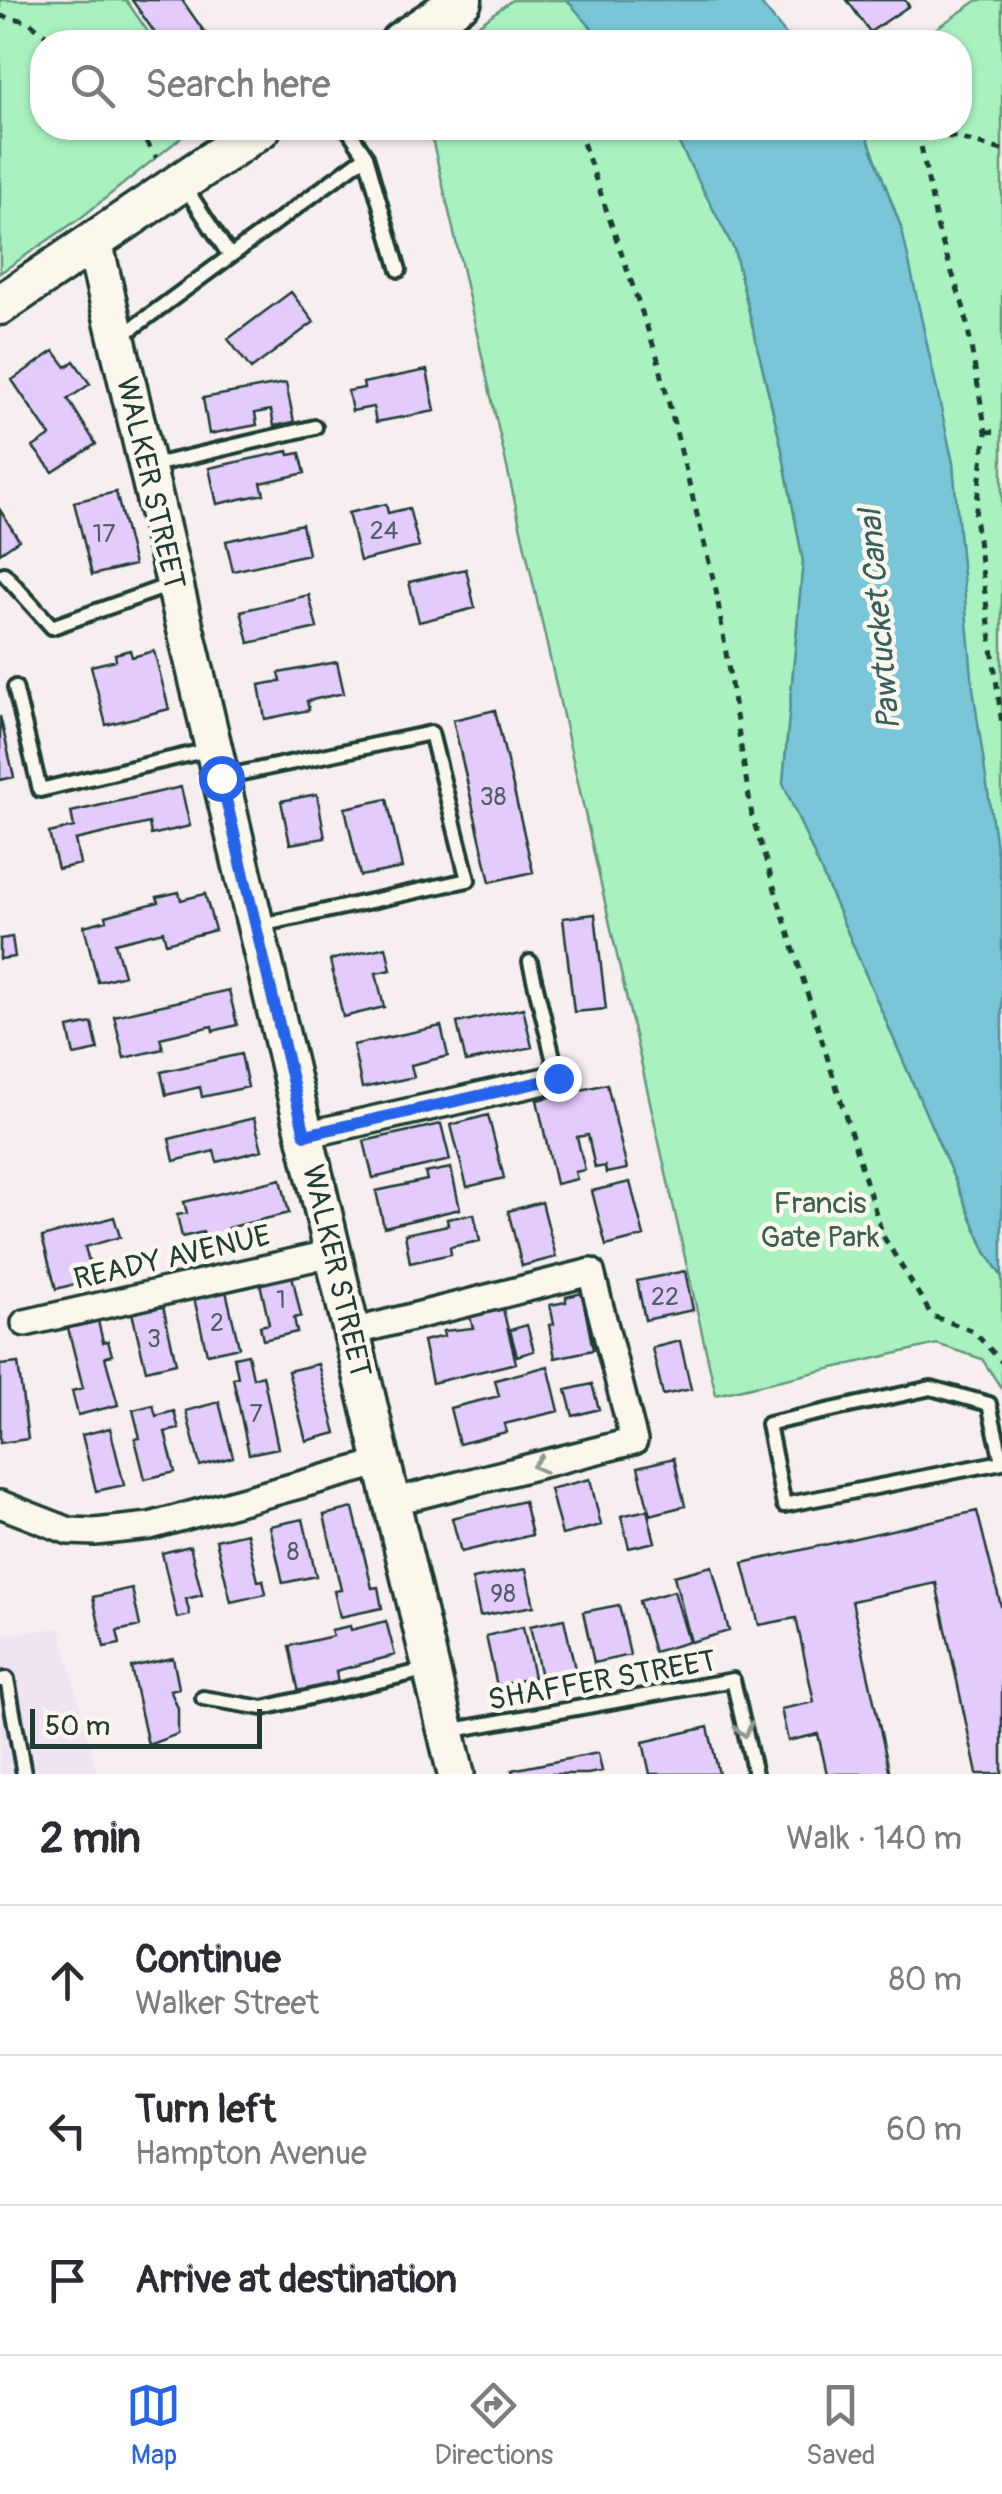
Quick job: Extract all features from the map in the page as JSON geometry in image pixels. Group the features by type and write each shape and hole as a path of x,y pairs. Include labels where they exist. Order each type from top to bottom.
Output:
{"main road":[{"path":"426,30 466,12"},
{"path":"0,305 94,242 169,170 234,140"}],"street":[{"name":"WALKER STREET","path":"94,242 456,1774"},
{"path":"305,1135 558,1078"},
{"name":"READY AVENUE","path":"25,1324 333,1253"},
{"path":"352,1332 591,1272 634,1441 392,1502"},
{"path":"0,1504 69,1530 94,1532 150,1526 382,1462"}],"lane":[{"path":"355,140 366,156 399,270"},
{"path":"117,340 366,156"},
{"path":"169,170 230,256"},
{"path":"148,467 315,427"},
{"path":"4,574 52,627 175,583"},
{"path":"14,687 40,790 431,733 468,880 256,926"},
{"path":"530,962 558,1078"},
{"path":"930,1388 989,1404 1002,1462 784,1506 768,1424 930,1388"},
{"path":"203,1698 263,1708 431,1669"},
{"path":"0,1680 7,1679 24,1774"},
{"name":"SHAFFER STREET","path":"446,1732 733,1680 755,1774"}],"path":[{"path":"466,12 492,30"},
{"path":"0,16 28,21 39,30"},
{"path":"146,140 169,170"},
{"path":"582,140 657,356 716,590 752,816 883,1236 932,1316 973,1331 1002,1362"},
{"path":"920,140 938,230 964,312 986,432 975,516 1002,725"},
{"path":"963,140 1002,150"},
{"path":"986,432 1002,430"}],"shaded area":[{"path":"60,1628 97,1774 0,1774 0,1635"}],"green space":[{"path":"0,0 126,0 147,30 30,30 30,140 178,140 82,217 0,273"},
{"path":"512,0 567,0 593,30 471,30"},
{"path":"978,0 1002,0 1002,889 902,230 868,140 972,140 972,30 934,30"},
{"name":"Francis Gate Park","path":"431,140 677,140 734,249 781,445 803,561 783,783 986,1252 1002,1277 1002,1389 982,1359 937,1344 716,1395"}],"water":[{"path":"567,0 758,0 782,30 593,30"},
{"name":"Pawtucket Canal","path":"677,140 868,140 902,230 953,463 973,688 1002,889 1002,1277 986,1252 783,783 803,561 781,445 734,249"}],"building":[{"path":"132,0 182,0 203,30 153,30"},
{"path":"847,0 905,0 909,6 869,30"},
{"path":"291,292 314,322 251,369 228,339"},
{"path":"54,351 66,367 74,361 90,384 68,399 96,444 53,472 33,447 50,436 12,380"},
{"path":"427,370 435,411 376,422 373,407 352,411 348,391 364,388 363,383"},
{"path":"286,383 294,422 274,426 271,410 255,413 257,425 209,434 203,398"},
{"path":"288,451 289,455 300,453 305,473 261,483 264,494 217,504 209,468"},
{"path":"116,492 134,565 92,575 74,502"},
{"path":"386,504 388,513 409,508 419,547 360,561 348,513"},
{"path":"0,510 19,540 0,553"},
{"path":"302,524 308,554 233,571 226,541"},
{"path":"466,569 475,608 419,622 409,582"},
{"path":"309,595 317,628 249,643 241,611"},
{"path":"130,650 132,657 154,651 169,709 106,725 91,666 116,660 115,654"},
{"path":"337,662 344,693 307,701 309,710 265,719 259,685 281,681 279,673"},
{"path":"495,710 533,872 490,882 453,720"},
{"path":"0,716 14,777 0,780"},
{"path":"181,787 190,826 151,835 149,823 75,840 80,864 58,869 49,833 74,827 71,812"},
{"path":"317,794 325,838 290,844 281,801"},
{"path":"387,799 402,868 360,876 345,808"},
{"path":"179,892 181,900 205,894 215,930 166,943 163,931 115,943 124,975 98,982 84,926"},
{"path":"595,914 606,1009 574,1012 563,918"},
{"path":"12,937 15,957 0,959 0,939"},
{"path":"386,947 391,970 376,973 384,1007 343,1017 330,960"},
{"path":"229,990 237,1025 213,1031 212,1026 160,1038 163,1049 124,1058 114,1016"},
{"path":"523,1008 532,1047 466,1062 457,1023"},
{"path":"92,1023 98,1050 74,1055 68,1028"},
{"path":"441,1026 448,1056 411,1065 414,1077 362,1088 353,1045"},
{"path":"241,1054 248,1087 202,1097 200,1087 166,1095 161,1072"},
{"path":"607,1084 627,1169 606,1173 605,1166 595,1168 588,1135 577,1137 585,1170 575,1172 577,1179 556,1184 537,1100"},
{"path":"488,1115 504,1178 467,1187 451,1125"},
{"path":"254,1118 262,1150 217,1162 214,1151 174,1161 169,1139"},
{"path":"441,1124 450,1160 373,1178 364,1141"},
{"path":"451,1168 460,1209 384,1227 376,1191 427,1180 425,1173"},
{"path":"281,1179 289,1213 228,1228 230,1238 205,1243 203,1232 182,1237 177,1215 187,1213 184,1202"},
{"path":"630,1182 644,1236 606,1246 592,1191"},
{"path":"542,1202 556,1257 522,1266 508,1211"},
{"path":"474,1214 480,1241 450,1247 451,1254 410,1263 405,1234 448,1225 447,1219"},
{"path":"114,1217 120,1237 85,1247 94,1279 56,1289 42,1237"},
{"path":"685,1271 693,1310 645,1320 637,1281"},
{"path":"292,1275 301,1316 294,1318 297,1332 263,1340 260,1326 269,1324 260,1283"},
{"path":"226,1291 239,1347 207,1354 194,1298"},
{"path":"582,1293 593,1350 555,1358 550,1305"},
{"path":"163,1306 176,1363 146,1370 132,1313"},
{"path":"503,1309 516,1363 432,1383 423,1341 444,1336 443,1331 473,1328 470,1317"},
{"path":"98,1321 103,1342 108,1341 112,1355 105,1357 118,1405 78,1415 72,1391 83,1388 68,1328"},
{"path":"527,1325 534,1351 517,1356 510,1330"},
{"path":"680,1341 691,1389 663,1395 652,1348"},
{"path":"248,1354 253,1378 263,1375 278,1448 249,1454 233,1378 238,1377 234,1357"},
{"path":"18,1363 28,1439 0,1443 0,1365"},
{"path":"318,1364 336,1433 306,1441 288,1371"},
{"path":"548,1366 559,1411 504,1424 506,1432 459,1444 450,1408 499,1396 495,1380"},
{"path":"592,1384 599,1409 573,1416 566,1390"},
{"path":"219,1402 233,1457 200,1466 186,1411"},
{"path":"153,1405 156,1416 174,1411 179,1429 165,1432 175,1472 145,1479 133,1410"},
{"path":"110,1428 124,1485 96,1491 82,1435"},
{"path":"674,1458 685,1506 650,1515 638,1467"},
{"path":"590,1479 601,1525 562,1535 550,1489"},
{"path":"524,1501 532,1535 461,1552 452,1518"},
{"path":"353,1508 372,1588 378,1587 382,1608 340,1617 334,1591 341,1590 324,1515"},
{"path":"647,1510 655,1542 629,1548 621,1516"},
{"path":"977,1511 1002,1610 1002,1774 977,1774 936,1583 852,1601 890,1774 827,1774 818,1734 788,1741 781,1709 814,1702 796,1618 759,1625 743,1563"},
{"path":"303,1519 316,1576 283,1583 270,1526"},
{"path":"247,1533 258,1581 263,1580 266,1594 231,1602 216,1540"},
{"path":"190,1546 202,1595 186,1599 190,1615 177,1618 162,1553"},
{"path":"712,1566 729,1631 691,1642 674,1576"},
{"path":"526,1569 534,1606 480,1616 472,1579"},
{"path":"132,1588 140,1626 117,1631 120,1644 104,1647 93,1597"},
{"path":"674,1591 689,1642 654,1652 639,1601"},
{"path":"619,1605 630,1655 594,1663 583,1612"},
{"path":"564,1619 575,1669 541,1677 530,1626"},
{"path":"386,1621 395,1655 336,1671 338,1684 299,1693 289,1646 333,1636 331,1630 350,1626 351,1630"},
{"path":"523,1627 534,1677 497,1686 486,1636"},
{"path":"173,1658 179,1688 170,1690 178,1708 178,1734 148,1745 131,1667"},
{"path":"708,1727 719,1774 650,1774 643,1742"},
{"path":"598,1753 602,1771 588,1774 513,1774 512,1770"}],"route":[{"path":"221,778 305,1135 558,1078"}]}
